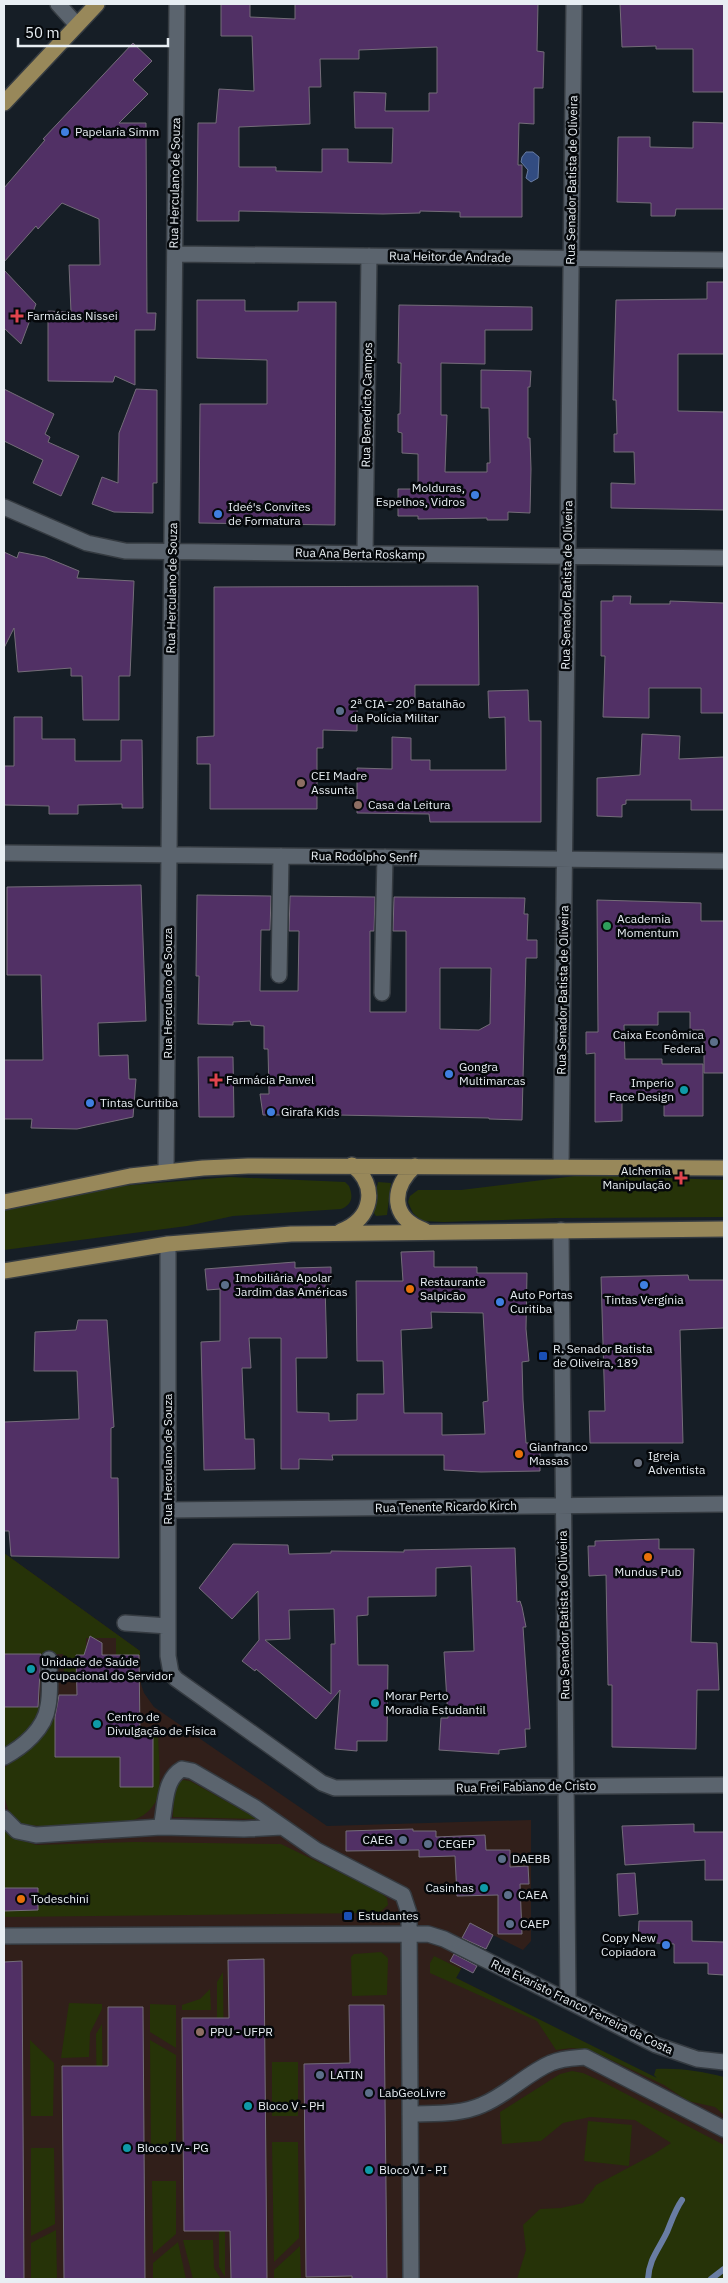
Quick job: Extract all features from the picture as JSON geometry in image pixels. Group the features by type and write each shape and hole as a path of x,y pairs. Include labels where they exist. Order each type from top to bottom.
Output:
{"main road":[{"path":"4,103 97,4"},
{"path":"339,1232 351,1227 360,1219 366,1208 369,1196 367,1184 362,1173 352,1165"},
{"path":"4,1202 130,1176 248,1166 724,1168"},
{"path":"415,1166 404,1176 398,1188 398,1202 402,1216 412,1226 425,1231"},
{"path":"4,1271 168,1244 245,1236 339,1232 724,1229"}],"street":[{"path":"58,4 77,25"},
{"name":"Rua Herculano de Souza","path":"166,1172 177,4"},
{"name":"Rua Senador Batista de Oliveira","path":"561,1167 574,4"},
{"name":"Rua Heitor de Andrade","path":"175,254 724,260"},
{"name":"Rua Benedicto Campos","path":"365,554 369,256"},
{"name":"Rua Ana Berta Roskamp","path":"4,507 70,536 105,548 125,551 724,558"},
{"name":"Rua Rodolpho Senff","path":"4,853 724,861"},
{"path":"279,975 281,856"},
{"path":"382,993 385,857"},
{"name":"Rua Senador Batista de Oliveira","path":"561,1230 568,2001"},
{"name":"Rua Herculano de Souza","path":"168,1244 168,1656 171,1673 182,1685 328,1786"},
{"name":"Rua Tenente Ricardo Kirch","path":"168,1510 724,1504"},
{"path":"126,1623 168,1626"},
{"path":"4,1757 24,1744 45,1718 49,1706 48,1659"},
{"path":"161,1827 167,1787 173,1774 182,1769 192,1771 254,1807 316,1850 403,1895 408,1907 409,1934 411,2279"},
{"name":"Rua Frei Fabiano de Cristo","path":"328,1786 346,1789 724,1785"},
{"path":"4,1818 17,1831 36,1835 161,1827 244,1829 282,1827"},
{"name":"Rua Evaristo Franco Ferreira da Costa","path":"4,1936 428,1934 444,1938 469,1953 656,2045 696,2059 724,2062"},
{"path":"410,2114 454,2112 480,2106 496,2099 550,2063 567,2058 585,2057 724,2129"}],"shaded area":[{"path":"4,1553 140,1651 141,1684 144,1693 154,1707 327,1826 531,1820 531,1941 523,1950 481,1929 456,1978 689,2095 724,2094 724,2279 4,2279"}],"green space":[{"path":"583,1175 724,1180 724,1217 422,1221 413,1213 408,1202 410,1196 418,1190 461,1190"},
{"path":"230,1177 345,1182 349,1186 351,1199 348,1205 341,1209 233,1216 187,1226 4,1250 4,1210 120,1186"},
{"path":"378,1182 391,1183 387,1215 376,1216 372,1210"},
{"path":"4,1553 140,1651 140,1655 116,1655 116,1638 86,1638 86,1655 76,1655 76,1673 64,1673 63,1654 4,1654"},
{"path":"55,1706 55,1757 120,1757 120,1787 153,1786 153,1732 158,1732 159,1789 155,1803 146,1813 139,1818 127,1822 91,1826 28,1825 15,1819 10,1813 5,1799 4,1768 36,1742 51,1718"},
{"path":"4,1707 43,1707 33,1726 4,1750"},
{"path":"179,1781 190,1781 258,1819 173,1817 174,1791"},
{"path":"4,1830 15,1838 36,1845 135,1842 281,1844 380,1892 387,1898 388,1905 379,1913 4,1917"},
{"path":"381,1952 388,1958 387,1995 352,1996 351,1957 354,1954"},
{"path":"434,1956 461,1969 456,1978 657,2078 654,2075 656,2069 690,2070 724,2077 724,2115 715,2107 688,2101 664,2085 590,2050 571,2048 556,2050 537,2021 430,1973 430,1963"},
{"path":"223,1972 224,2069 217,2069 217,1982"},
{"path":"210,1989 211,2010 182,2010 182,2005 200,1999"},
{"path":"69,2003 102,2004 102,2009 90,2033 89,2057 61,2058"},
{"path":"150,2004 176,2005 176,2048 150,2032"},
{"path":"102,2024 103,2121 97,2116 96,2034"},
{"path":"30,2040 54,2063 53,2116 31,2116"},
{"path":"150,2040 176,2055 176,2151 151,2151"},
{"path":"272,2062 298,2062 298,2116 272,2116"},
{"path":"572,2071 583,2073 605,2083 724,2145 724,2279 517,2279 526,2250 523,2225 540,2209 561,2208 583,2203 596,2185 671,2143 635,2120 590,2117 563,2123 541,2141 502,2144 500,2112 560,2074"},
{"path":"588,2121 632,2125 629,2166 584,2161"},
{"path":"272,2142 298,2142 299,2238 274,2262"},
{"path":"31,2148 54,2148 55,2224 31,2236"},
{"path":"219,2178 225,2178 225,2277 219,2267"},
{"path":"152,2181 176,2181 176,2234 153,2254"},
{"path":"56,2230 57,2279 31,2279 31,2243"},
{"path":"183,2240 213,2240 214,2268 221,2279 193,2279"},
{"path":"178,2242 186,2279 153,2279 153,2263"},
{"path":"300,2246 301,2279 274,2279 274,2270"}],"water":[{"path":"526,152 533,152 539,157 538,178 531,182 526,178 528,170 521,162"}],"building":[{"path":"221,4 250,4 250,17 295,19 295,4 538,4 537,51 544,52 543,88 534,88 534,124 519,123 518,165 522,165 522,217 460,217 460,212 420,211 420,213 383,214 239,211 239,221 197,221 198,123 216,123 219,89 254,91 252,36 221,36","holes":["437,47 437,93 429,93 429,111 385,111 386,93 354,92 355,128 393,128 392,163 348,162 348,149 322,149 322,172 276,171 276,167 239,167 239,127 310,124 309,87 321,87 320,59 359,59 359,50"]},
{"path":"620,4 724,4 724,92 693,92 693,49 656,49 656,46 622,47"},
{"path":"133,43 152,61 133,80 148,94 119,123 146,123 147,313 156,313 155,330 135,330 135,385 115,376 113,382 48,381 48,311 71,312 69,265 100,265 99,219 62,203 38,229 36,226 4,262 4,188 45,140 43,139"},
{"path":"693,122 724,123 724,209 676,209 675,216 651,216 651,203 617,202 618,137 650,137 650,147 693,148"},
{"name":"Farmácias Nissei","path":"4,270 36,304 21,344 4,328"},
{"path":"707,282 724,282 724,354 678,354 678,411 724,412 724,510 611,508 611,483 635,484 634,452 614,452 614,434 617,434 616,400 613,400 616,300 707,299"},
{"path":"197,300 245,300 245,311 298,311 298,302 336,302 335,525 199,523 200,404 267,404 267,360 197,358"},
{"path":"399,305 532,307 532,330 485,330 485,364 441,363 441,415 447,415 445,472 487,472 487,463 490,463 489,408 481,408 481,370 531,371 530,387 528,387 528,438 530,438 531,469 530,513 508,512 508,520 487,520 487,518 418,519 418,516 398,516 398,489 418,489 418,454 402,453 402,433 398,432 401,363 398,363"},
{"path":"4,389 54,414 45,434 50,437 48,442 79,456 61,496 33,483 43,460 4,441"},
{"path":"136,389 157,390 157,483 153,483 153,513 114,512 92,504 102,477 118,483 119,433"},
{"path":"4,552 17,558 19,552 45,557 79,571 77,578 134,581 130,676 119,676 119,720 83,720 82,676 71,676 71,668 18,672 14,628 4,648"},
{"path":"478,586 479,685 415,685 415,701 357,702 357,731 323,730 323,748 317,748 317,809 210,809 210,764 197,764 197,737 214,736 214,587"},
{"path":"613,596 631,596 630,604 670,604 670,601 724,603 724,713 701,713 701,688 649,688 649,718 603,717 605,656 601,656 601,601 613,601"},
{"path":"528,690 529,721 541,721 541,822 430,822 429,814 357,813 357,768 392,769 392,737 411,738 411,760 430,760 430,770 506,770 505,717 489,718 488,691"},
{"path":"14,717 42,717 42,739 75,739 75,761 121,761 121,740 142,740 143,808 122,808 122,804 78,805 78,814 49,814 49,806 4,805 4,766 14,766"},
{"path":"642,734 680,736 679,759 724,757 724,810 691,810 691,800 626,800 626,804 622,805 622,817 597,816 597,778 640,775"},
{"path":"141,885 146,1021 98,1023 99,1056 128,1055 129,1079 136,1079 133,1117 77,1129 31,1128 32,1119 4,1119 4,1060 43,1060 41,975 7,975 7,887"},
{"path":"197,895 271,896 270,930 261,930 260,991 298,991 299,931 289,931 290,896 375,897 374,931 370,931 370,1012 406,1012 406,931 393,931 394,897 525,898 524,914 528,914 527,940 537,940 537,958 526,958 522,1120 336,1115 336,1118 263,1115 260,1094 269,1094 268,1049 264,1049 264,1026 251,1025 250,1021 233,1022 233,1025 198,1024 199,976 196,976","holes":["440,968 491,968 490,1024 479,1030 440,1029"]},
{"path":"597,900 701,903 701,921 724,921 724,1073 704,1073 704,1030 690,1030 690,1012 658,1012 658,1025 624,1025 625,1059 662,1059 662,1064 703,1064 703,1116 664,1116 664,1100 622,1100 622,1121 595,1122 595,1053 586,1054 586,1032 598,1032"},
{"name":"Farmácia Panvel","path":"198,1057 233,1057 234,1117 199,1117"},
{"path":"434,1251 434,1267 477,1267 477,1273 527,1273 526,1329 529,1361 522,1362 523,1400 526,1443 540,1443 540,1471 481,1472 444,1470 444,1455 332,1455 333,1460 299,1459 299,1469 281,1469 281,1338 249,1338 251,1368 242,1368 245,1439 254,1439 255,1469 204,1470 201,1342 220,1341 220,1289 207,1290 205,1269 295,1262 295,1268 331,1267 331,1284 325,1284 327,1358 296,1358 297,1412 329,1413 329,1421 357,1420 357,1394 384,1394 383,1361 357,1361 356,1281 403,1281 401,1252","holes":["431,1312 483,1313 488,1401 483,1402 485,1434 442,1435 442,1413 404,1413 401,1330 432,1328"]},
{"path":"688,1275 689,1280 724,1280 724,1328 680,1330 683,1443 590,1443 589,1411 605,1411 601,1277"},
{"path":"78,1320 107,1320 114,1427 111,1428 111,1478 118,1478 119,1558 11,1556 9,1531 4,1531 4,1422 79,1419 77,1371 34,1371 35,1332 76,1330"},
{"path":"659,1539 659,1549 694,1549 691,1642 717,1643 719,1690 697,1690 696,1749 612,1747 612,1685 608,1685 606,1575 589,1576 588,1546 595,1546 595,1541"},
{"path":"233,1544 288,1545 289,1554 331,1553 331,1551 404,1552 404,1550 515,1548 517,1602 520,1601 526,1627 523,1627 530,1729 525,1729 526,1747 499,1750 499,1754 439,1750 441,1718 448,1718 444,1652 474,1651 471,1566 436,1568 436,1596 368,1597 368,1615 357,1616 358,1665 388,1665 387,1741 357,1741 357,1751 335,1749 340,1690 316,1719 256,1669 255,1671 242,1661 259,1640 258,1591 232,1619 199,1588","holes":["334,1609 335,1644 331,1644 331,1694 265,1640 290,1639 289,1610"]},
{"name":"Centro de Divulgação de Física","path":"90,1636 102,1643 102,1655 139,1655 140,1732 153,1732 153,1787 120,1787 120,1757 55,1757 55,1717 59,1695 77,1695 76,1655 84,1655"},
{"name":"Unidade de Saúde Ocupacional do Servidor","path":"4,1654 41,1654 38,1707 4,1707"},
{"path":"694,1824 694,1832 724,1832 724,1880 705,1880 705,1860 625,1865 622,1826"},
{"path":"413,1829 413,1831 436,1831 436,1837 485,1835 486,1850 510,1850 510,1867 528,1866 529,1884 520,1884 522,1934 498,1934 498,1895 457,1896 455,1856 419,1857 419,1850 346,1851 346,1831"},
{"path":"635,1873 638,1914 619,1916 617,1874"},
{"name":"Todeschini","path":"4,1888 38,1888 38,1910 4,1911"},
{"path":"639,1921 692,1921 692,1941 724,1942 724,1975 708,1974 708,1963 674,1963 674,1944 638,1942"},
{"path":"470,1923 493,1935 486,1949 462,1938"},
{"path":"454,1954 477,1966 473,1973 450,1961"},
{"name":"Bloco V - PH","path":"264,1959 267,2279 231,2279 230,2231 184,2231 182,2018 229,2018 228,1960"},
{"path":"22,1961 24,2279 4,2279 4,1962"},
{"name":"Bloco VI - PI","path":"349,2005 384,2005 387,2279 352,2279 352,2276 306,2277 304,2064 350,2063"},
{"name":"Bloco IV - PG","path":"108,2007 143,2007 145,2279 64,2279 62,2066 108,2066"}],"waterway":[{"path":"648,2279 652,2260 682,2200"},
{"path":"711,2279 724,2269"}],"place":[{"name":"Papelaria Simm","path":"65,132"},
{"name":"Farmácias Nissei","path":"17,316"},
{"name":"Molduras, Espelhos, Vidros","path":"475,495"},
{"name":"Ideé's Convites de Formatura","path":"218,514"},
{"name":"2ª CIA - 20º Batalhão da Polícia Militar","path":"340,711"},
{"name":"CEI Madre Assunta","path":"301,783"},
{"name":"Casa da Leitura","path":"358,805"},
{"name":"Academia Momentum","path":"607,926"},
{"name":"Caixa Econômica Federal","path":"714,1042"},
{"name":"Gongra Multimarcas","path":"449,1074"},
{"name":"Farmácia Panvel","path":"216,1080"},
{"name":"Imperio Face Design","path":"684,1090"},
{"name":"Tintas Curitiba","path":"90,1103"},
{"name":"Girafa Kids","path":"271,1112"},
{"name":"Alchemia Manipulação","path":"681,1178"},
{"name":"Imobiliária Apolar Jardim das Américas","path":"225,1285"},
{"name":"Tintas Vergínia","path":"644,1285"},
{"name":"Restaurante Salpicão","path":"410,1289"},
{"name":"Auto Portas Curitiba","path":"500,1302"},
{"name":"R. Senador Batista de Oliveira, 189","path":"543,1356"},
{"name":"Gianfranco Massas","path":"519,1454"},
{"name":"Igreja Adventista","path":"638,1463"},
{"name":"Mundus Pub","path":"648,1557"},
{"name":"Unidade de Saúde Ocupacional do Servidor","path":"31,1669"},
{"name":"Morar Perto Moradia Estudantil","path":"375,1703"},
{"name":"Centro de Divulgação de Física","path":"97,1724"},
{"name":"CAEG","path":"403,1840"},
{"name":"CEGEP","path":"428,1844"},
{"name":"DAEBB","path":"502,1859"},
{"name":"Casinhas","path":"484,1888"},
{"name":"CAEA","path":"508,1895"},
{"name":"Todeschini","path":"21,1899"},
{"name":"Estudantes","path":"348,1916"},
{"name":"CAEP","path":"510,1924"},
{"name":"Copy New Copiadora","path":"666,1945"},
{"name":"PPU - UFPR","path":"200,2032"},
{"name":"LATIN","path":"320,2075"},
{"name":"LabGeoLivre","path":"369,2093"},
{"name":"Bloco V - PH","path":"248,2106"},
{"name":"Bloco IV - PG","path":"127,2148"},
{"name":"Bloco VI - PI","path":"369,2170"}]}
